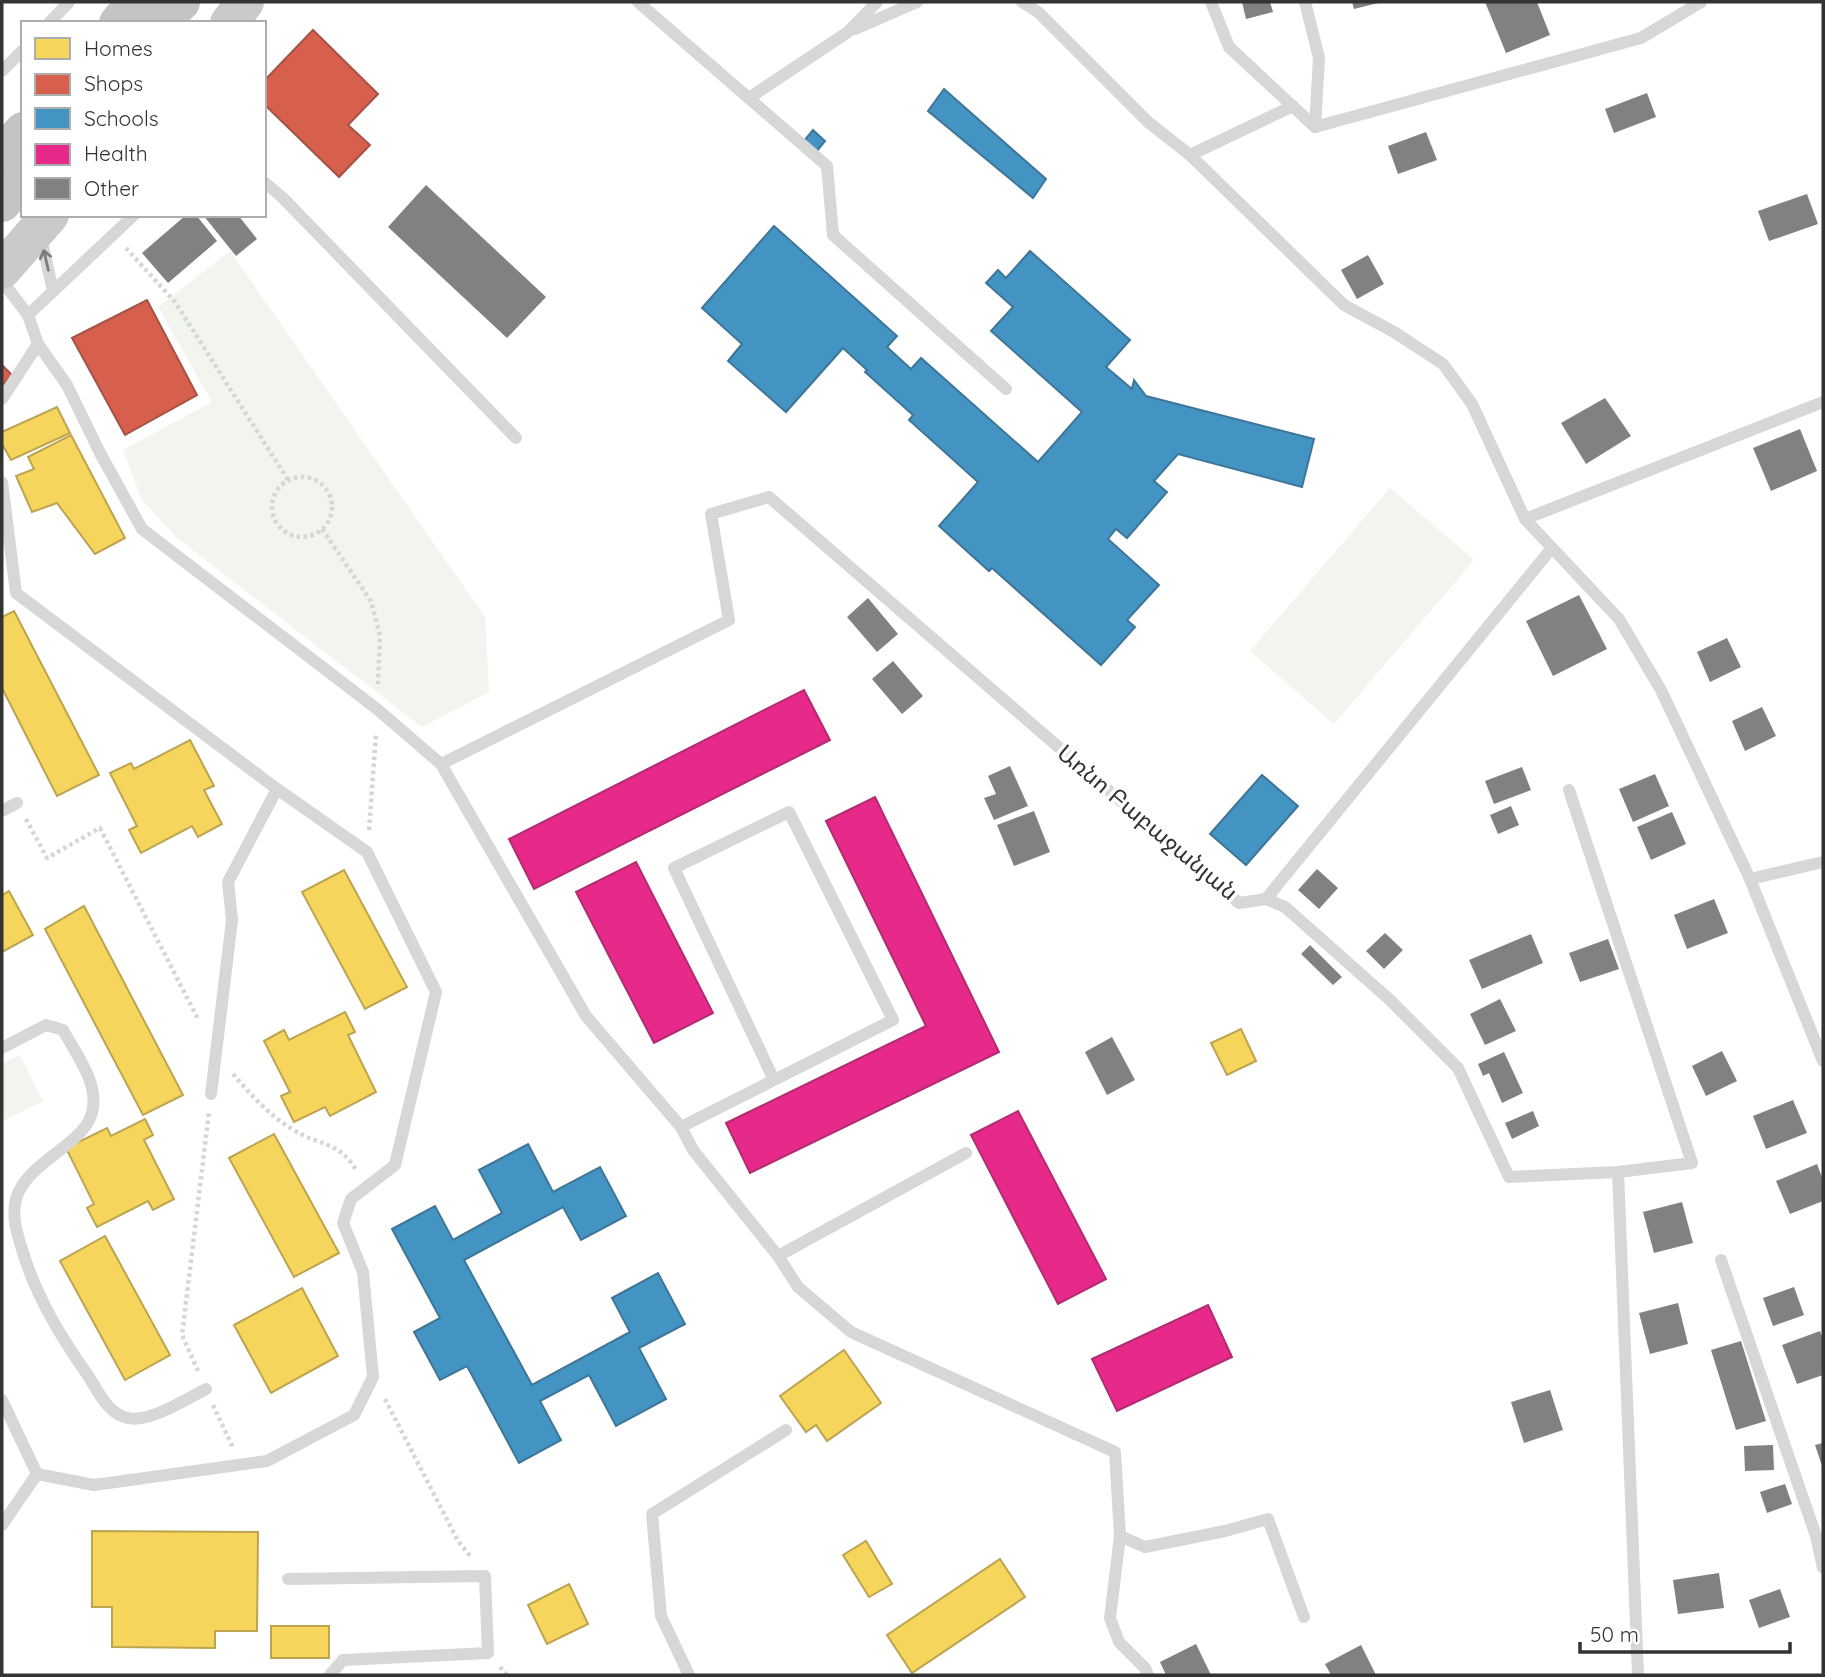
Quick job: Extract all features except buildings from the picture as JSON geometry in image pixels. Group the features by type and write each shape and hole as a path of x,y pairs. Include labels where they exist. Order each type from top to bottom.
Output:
{"highway":[{"path":"120,21 136,2"},
{"path":"161,21 181,2"},
{"path":"2,155 21,133"},
{"path":"2,203 21,180"}],"main road":[{"path":"231,21 246,2"},
{"path":"2,132 21,118"},
{"path":"2,270 44,222"}],"lane":[{"path":"51,21 69,2"},
{"path":"638,2 827,166 833,235 1006,390"},
{"path":"848,32 877,2"},
{"path":"749,98 848,32 917,2"},
{"path":"1022,2 1038,12 1148,121 1190,155 1344,305 1394,332 1443,364 1472,404 1525,519 1619,619 1661,690 1750,879 1823,1061"},
{"path":"1211,2 1229,47 1315,127"},
{"path":"1305,2 1318,58 1315,127"},
{"path":"1315,127 1641,38 1701,2"},
{"path":"2,71 21,52"},
{"path":"1190,155 1293,106"},
{"path":"266,184 291,206 516,438"},
{"path":"28,315 132,217"},
{"path":"44,222 54,291"},
{"path":"2,281 28,315 38,344 67,385 100,453 142,529 377,709 441,764 586,1016 681,1127 693,1150 778,1256 798,1287 851,1332 1115,1452 1120,1536 1110,1618 1119,1642 1145,1668 1148,1675"},
{"path":"2,399 38,344"},
{"path":"1525,519 1823,402"},
{"path":"2,482 16,593 276,789 367,852 436,992 395,1165 351,1199 343,1223 363,1272 373,1377 354,1415 267,1461 94,1485 37,1474"},
{"name":"Առնո Բաբաջանյան","path":"441,764 729,620 711,514 769,497 1239,903 1266,899 1286,907 1390,1000 1458,1068 1509,1177 1618,1172 1692,1163 1569,790"},
{"path":"1266,899 1551,549"},
{"path":"211,1094 232,920 228,882 276,789"},
{"path":"2,811 17,803"},
{"path":"681,1127 893,1020 789,812 674,868 774,1080"},
{"path":"1750,879 1823,862"},
{"path":"2,1048 46,1025 56,1026 63,1030 93,1087 92,1112 86,1125 29,1176 19,1188 15,1202 14,1220 30,1279 58,1333 113,1413 130,1419 149,1416 206,1389"},
{"path":"778,1256 966,1153"},
{"path":"1618,1172 1638,1675"},
{"path":"1721,1260 1820,1536 1823,1568"},
{"path":"2,1400 6,1418 37,1474"},
{"path":"690,1675 661,1616 652,1514 786,1430"},
{"path":"2,1525 37,1474"},
{"path":"1120,1536 1145,1547 1225,1531 1268,1519 1304,1617"},
{"path":"288,1578 485,1576 488,1653 343,1660 330,1675"}],"path":[{"path":"114,234 175,302 288,480"},
{"path":"307,477 316,480 330,494 332,513 322,529 314,535 295,536 278,525 273,516 272,505 280,486 288,480 307,477"},
{"path":"322,529 371,601 380,636 367,852"},
{"path":"17,803 47,858 100,828 216,1053"},
{"path":"243,1087 268,1112 293,1131 325,1142 351,1160 366,1187"},
{"path":"211,1094 182,1335 240,1465"},
{"path":"373,1377 458,1541 485,1576"}],"shaded area":[{"path":"230,251 485,617 489,692 422,727 177,538 142,500 123,450 212,402 158,307"},
{"path":"1390,488 1474,560 1334,724 1250,651"},
{"path":"20,1055 43,1101 2,1122 2,1064"}]}
